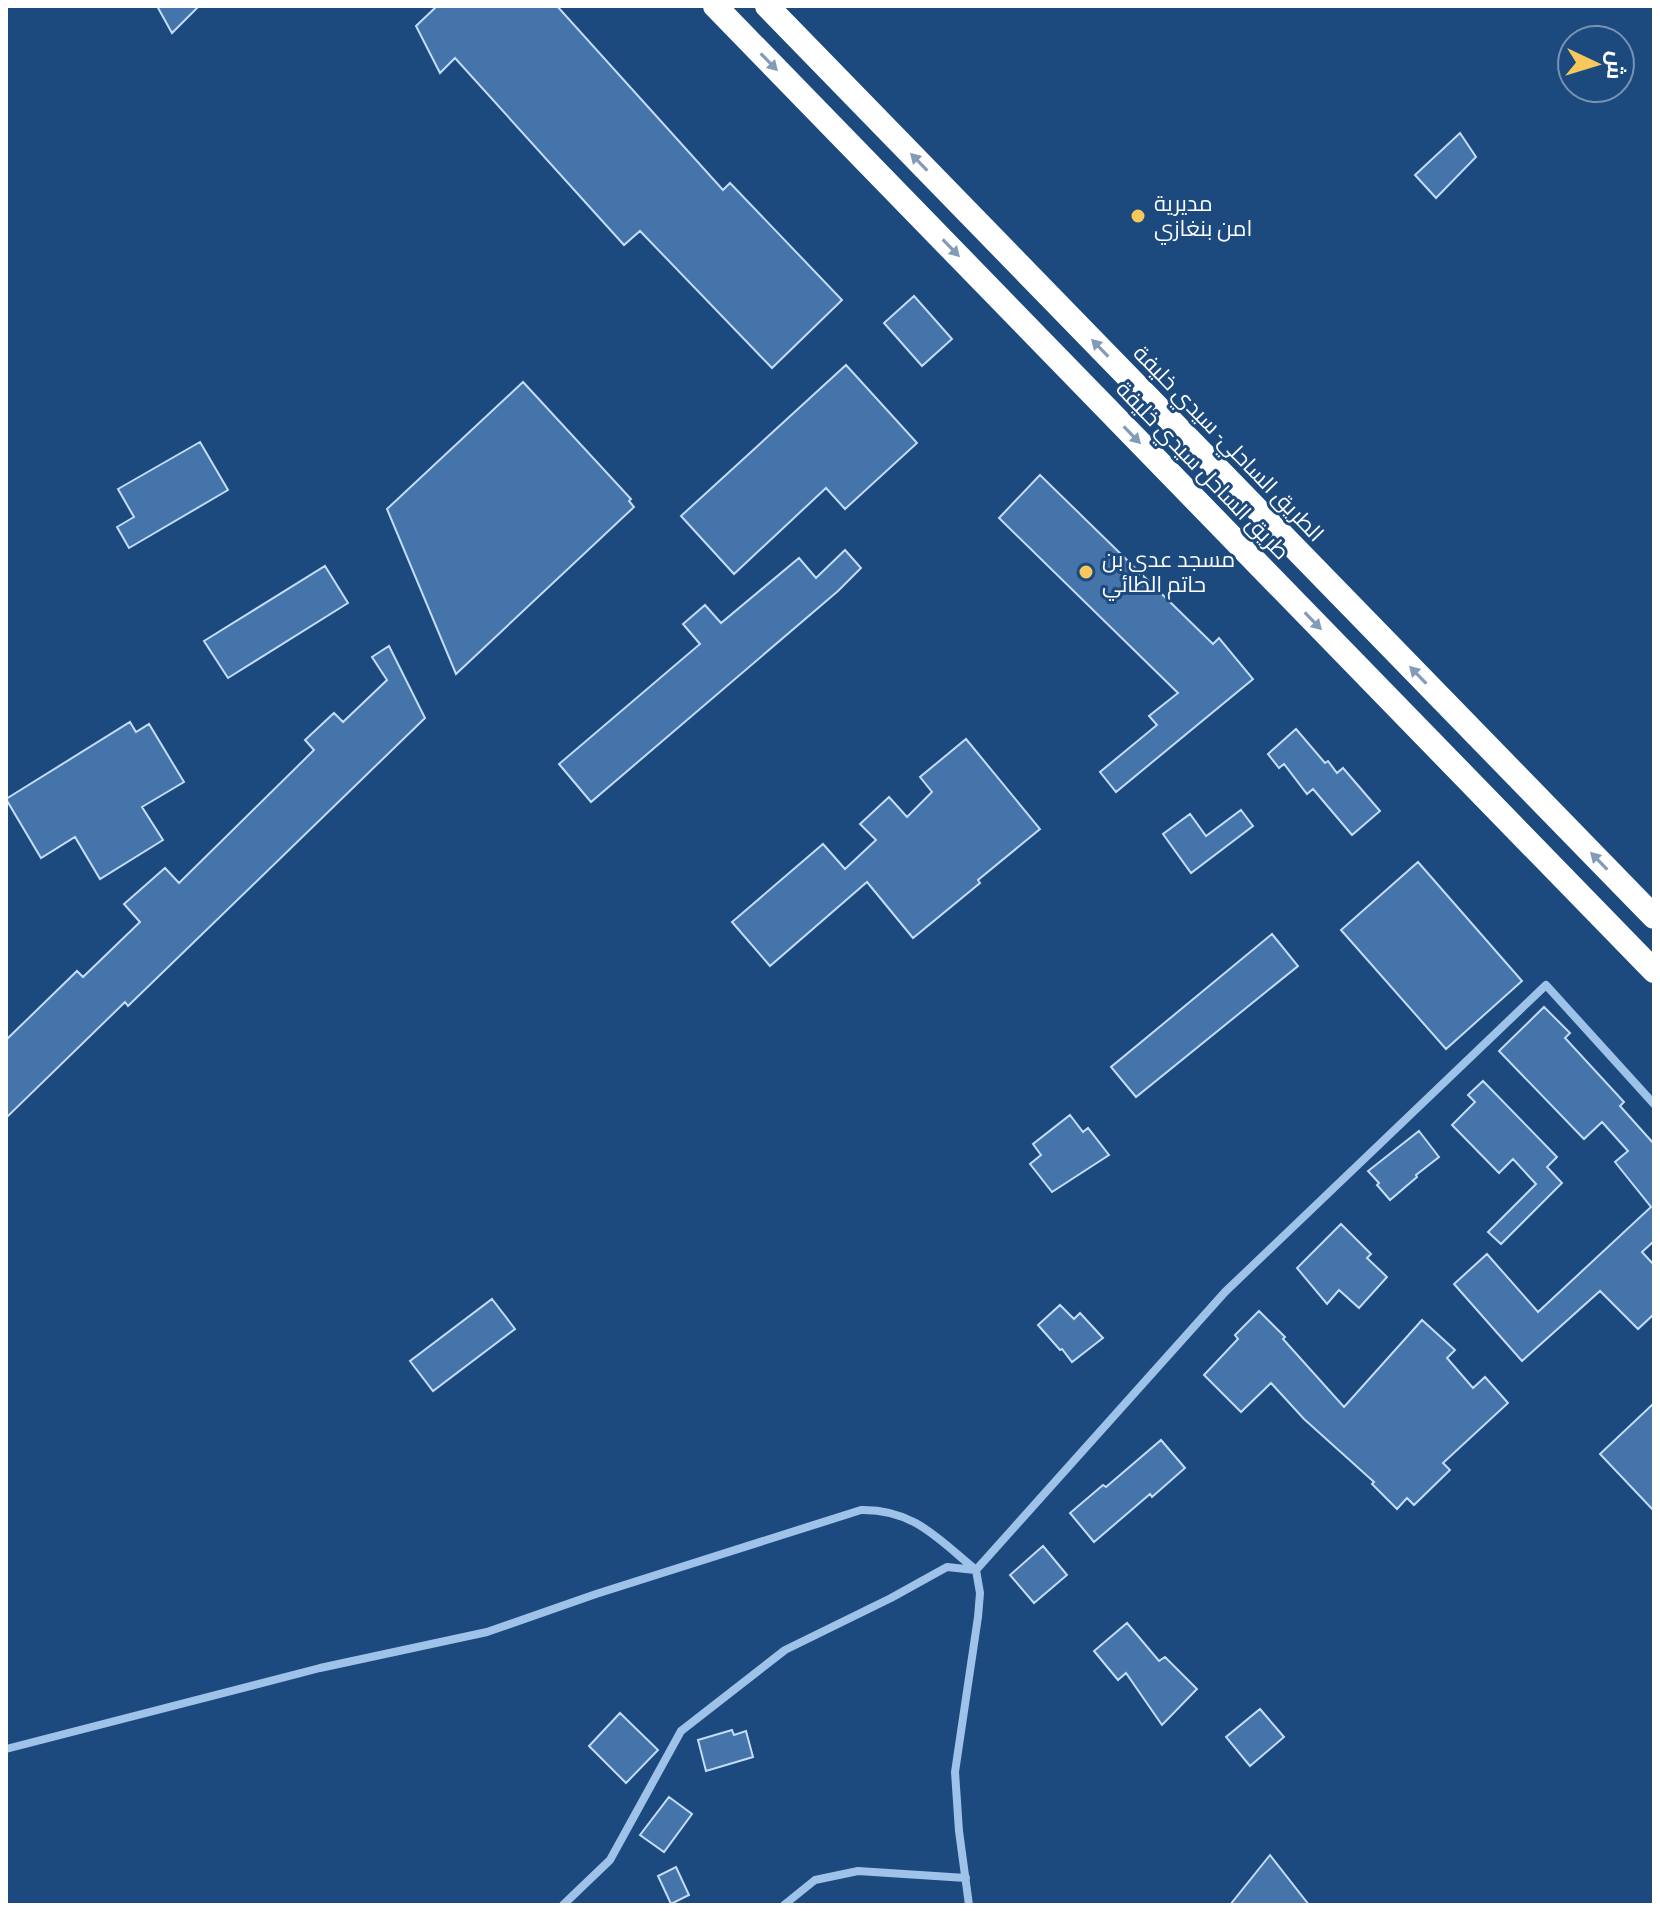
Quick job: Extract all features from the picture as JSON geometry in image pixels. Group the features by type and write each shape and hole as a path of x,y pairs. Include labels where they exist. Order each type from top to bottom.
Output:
{"highway":[{"name":"طريق الساحل سيدي خليفة","path":"715,6 1654,971"},
{"name":"الطريق الساحلي- سيدي خليفة","path":"767,6 1654,917"}],"street":[{"path":"976,1570 1225,1292 1546,985 1654,1104"},
{"path":"6,1749 320,1668 487,1632 861,1510 880,1510 916,1522 976,1570 980,1593 978,1617 955,1772 969,1905"},
{"path":"563,1905 610,1860 681,1731 785,1650 947,1567 976,1570"},
{"path":"784,1905 815,1880 858,1871 966,1878"}],"building":[{"path":"157,6 199,6 172,33"},
{"path":"437,6 557,6 723,190 730,183 842,300 772,368 640,231 624,245 455,58 440,73 416,26"},
{"path":"1460,133 1476,157 1436,198 1415,175"},
{"path":"914,296 952,339 922,366 884,323"},
{"path":"846,365 917,443 845,509 826,488 734,574 681,516"},
{"path":"523,382 631,499 629,501 634,507 456,674 387,509"},
{"path":"200,442 228,490 129,548 117,527 134,517 118,489"},
{"path":"1040,475 1213,644 1219,638 1253,679 1116,792 1100,772 1157,725 1149,716 1178,693 999,518"},
{"path":"845,550 861,568 838,591 591,802 559,764 700,644 683,624 705,605 721,623 799,558 816,578"},
{"path":"325,566 348,603 228,678 204,641"},
{"path":"389,646 425,718 128,1006 125,1002 6,1118 6,1040 77,971 83,977 140,922 124,904 165,868 179,883 314,750 305,740 334,713 343,722 387,680 372,657"},
{"path":"130,722 136,732 149,724 184,782 142,807 163,840 100,879 75,837 41,858 6,799"},
{"path":"1296,729 1337,773 1343,768 1380,811 1352,835 1313,789 1307,794 1284,764 1279,768 1268,754"},
{"path":"966,739 1040,829 913,938 867,882 770,966 732,922 823,844 845,869 876,840 860,824 889,797 907,817 932,792 920,777"},
{"path":"1241,810 1253,826 1191,873 1163,834 1190,814 1206,836"},
{"path":"1418,862 1522,981 1446,1049 1341,930"},
{"path":"1272,934 1298,966 1136,1097 1111,1067"},
{"path":"1544,1007 1570,1033 1565,1038 1624,1102 1620,1106 1654,1144 1654,1241 1642,1252 1654,1265 1654,1314 1638,1329 1600,1291 1522,1361 1454,1284 1487,1254 1538,1312 1651,1207 1615,1162 1628,1151 1602,1122 1584,1139 1499,1051"},
{"path":"1483,1081 1557,1157 1547,1167 1562,1183 1501,1244 1488,1232 1536,1184 1513,1159 1499,1173 1452,1125 1475,1102 1468,1095"},
{"path":"1070,1115 1083,1132 1088,1128 1109,1155 1052,1192 1030,1164 1041,1155 1033,1144"},
{"path":"1419,1131 1439,1157 1390,1200 1368,1171"},
{"path":"1341,1224 1371,1254 1367,1258 1387,1277 1359,1308 1339,1290 1327,1304 1297,1268"},
{"path":"492,1299 515,1329 433,1391 410,1361"},
{"path":"1060,1305 1074,1319 1080,1313 1103,1338 1072,1362 1038,1325"},
{"path":"1259,1311 1344,1407 1422,1320 1455,1350 1447,1358 1473,1388 1485,1377 1508,1403 1443,1463 1450,1470 1414,1505 1407,1498 1397,1509 1372,1484 1374,1482 1304,1419 1271,1383 1241,1412 1204,1375 1238,1339 1235,1335"},
{"path":"1654,1403 1654,1511 1600,1454"},
{"path":"1161,1440 1185,1468 1094,1542 1070,1513"},
{"path":"1043,1546 1067,1575 1034,1603 1010,1575"},
{"path":"1127,1623 1159,1661 1165,1657 1197,1689 1162,1725 1126,1673 1118,1680 1094,1651"},
{"path":"1260,1709 1284,1737 1250,1766 1226,1737"},
{"path":"620,1713 658,1750 626,1783 589,1746"},
{"path":"732,1730 734,1735 746,1731 753,1757 706,1771 698,1740"},
{"path":"669,1797 692,1814 664,1852 640,1835"},
{"path":"1270,1855 1309,1905 1230,1905"},
{"path":"676,1867 689,1895 671,1904 658,1876"}],"place":[{"name":"مديرية امن بنغازي","path":"1138,216"},
{"name":"مسجد عدي بن حاتم الطائي","path":"1086,572"}]}
